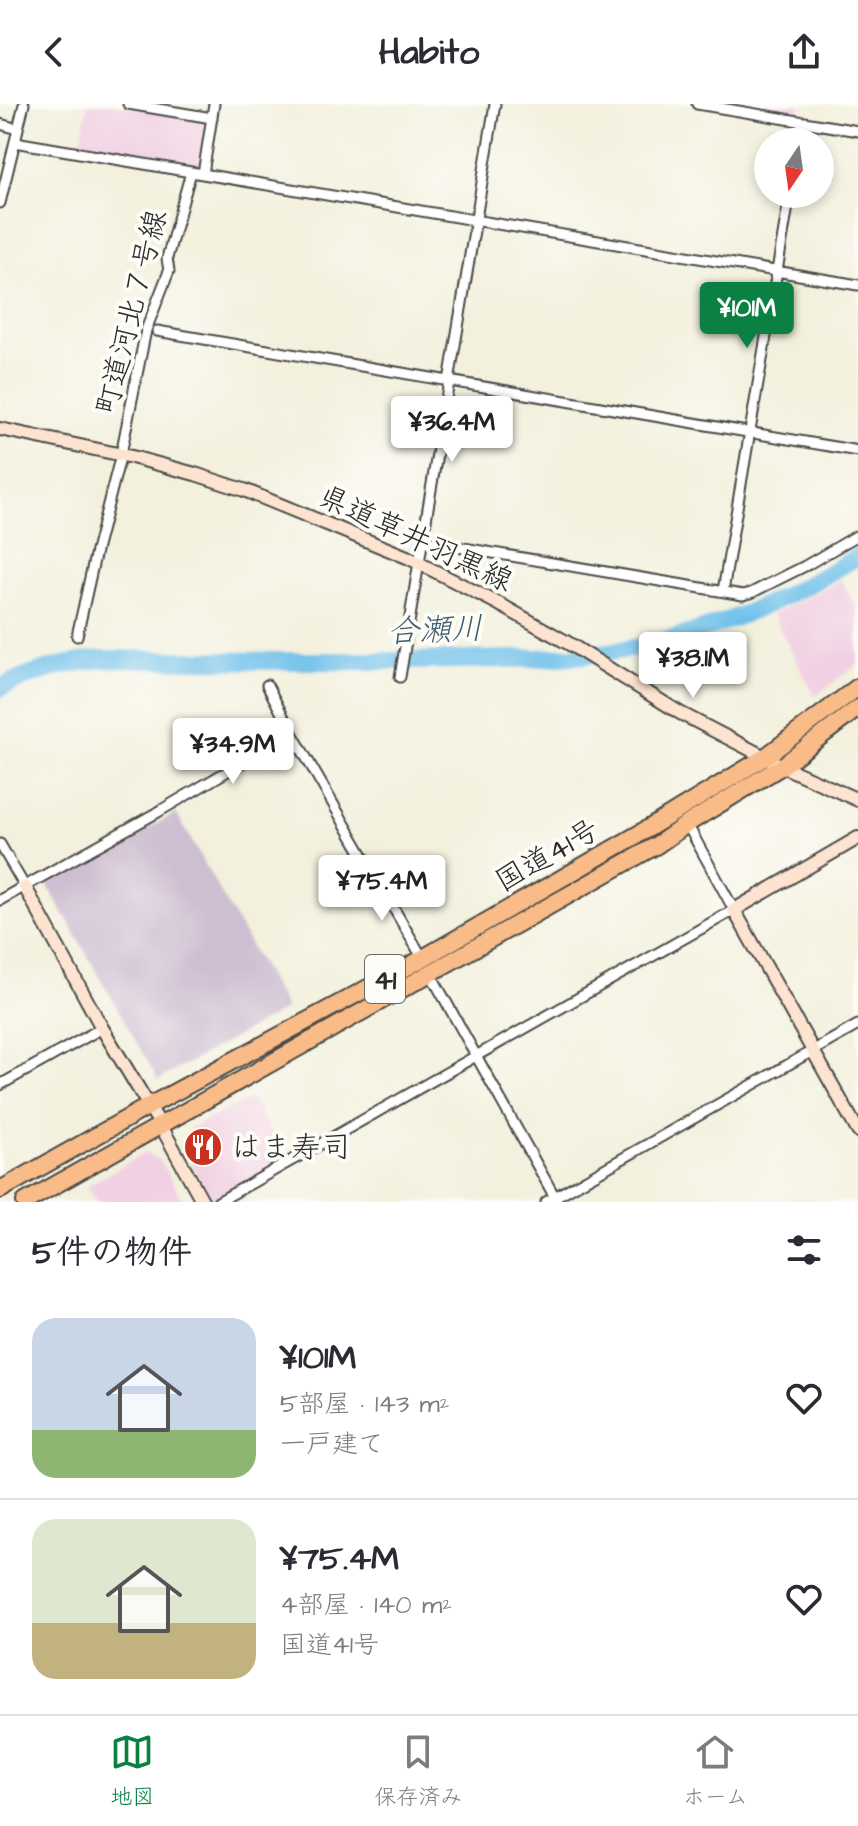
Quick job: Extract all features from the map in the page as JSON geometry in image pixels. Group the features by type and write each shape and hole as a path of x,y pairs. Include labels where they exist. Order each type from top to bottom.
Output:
{"highway":[{"name":"国道41号","path":"0,1190 418,961 649,828 765,757 858,687"},
{"name":"国道41号","path":"25,1202 657,845 782,766 858,708"}],"main road":[{"name":"県道草井羽黒線","path":"0,429 121,454 195,474 244,490 418,562 568,643 680,713 782,766 858,800"},
{"path":"858,838 734,910 858,1131"},
{"path":"25,887 203,1202"}],"street":[{"path":"0,203 24,104"},
{"path":"128,104 159,106 212,118"},
{"path":"203,174 214,104"},
{"path":"400,677 495,104"},
{"path":"697,104 748,108 802,122 858,131"},
{"path":"801,128 802,122"},
{"path":"0,124 18,129"},
{"name":"町道河北７号線","path":"15,142 191,172 167,258 169,273 146,330 121,454 77,636"},
{"path":"191,172 858,285"},
{"path":"723,591 788,208"},
{"path":"157,331 858,451"},
{"path":"422,541 743,595 805,566 858,535"},
{"path":"267,685 419,952"},
{"path":"0,900 292,733"},
{"path":"218,1202 734,910 687,824"},
{"path":"0,844 25,887"},
{"path":"434,980 553,1200 858,1025"},
{"path":"0,1085 102,1028"}],"shaded area":[{"path":"88,104 109,104 209,121 202,167 195,170 79,150"},
{"path":"752,104 800,104 797,118 755,111"},
{"path":"842,580 858,612 858,664 815,696 772,614"},
{"path":"176,813 286,1009 158,1080 47,884"},
{"path":"252,1098 288,1162 212,1202 184,1150 190,1128"},
{"path":"145,1153 160,1160 184,1202 97,1202 87,1186"}],"waterway":[{"name":"合瀬川","path":"0,688 50,669 102,659 410,661 579,655 629,649 680,637 733,619 810,584 858,556"}],"place":[{"name":"はま寿司","path":"203,1147"}]}
